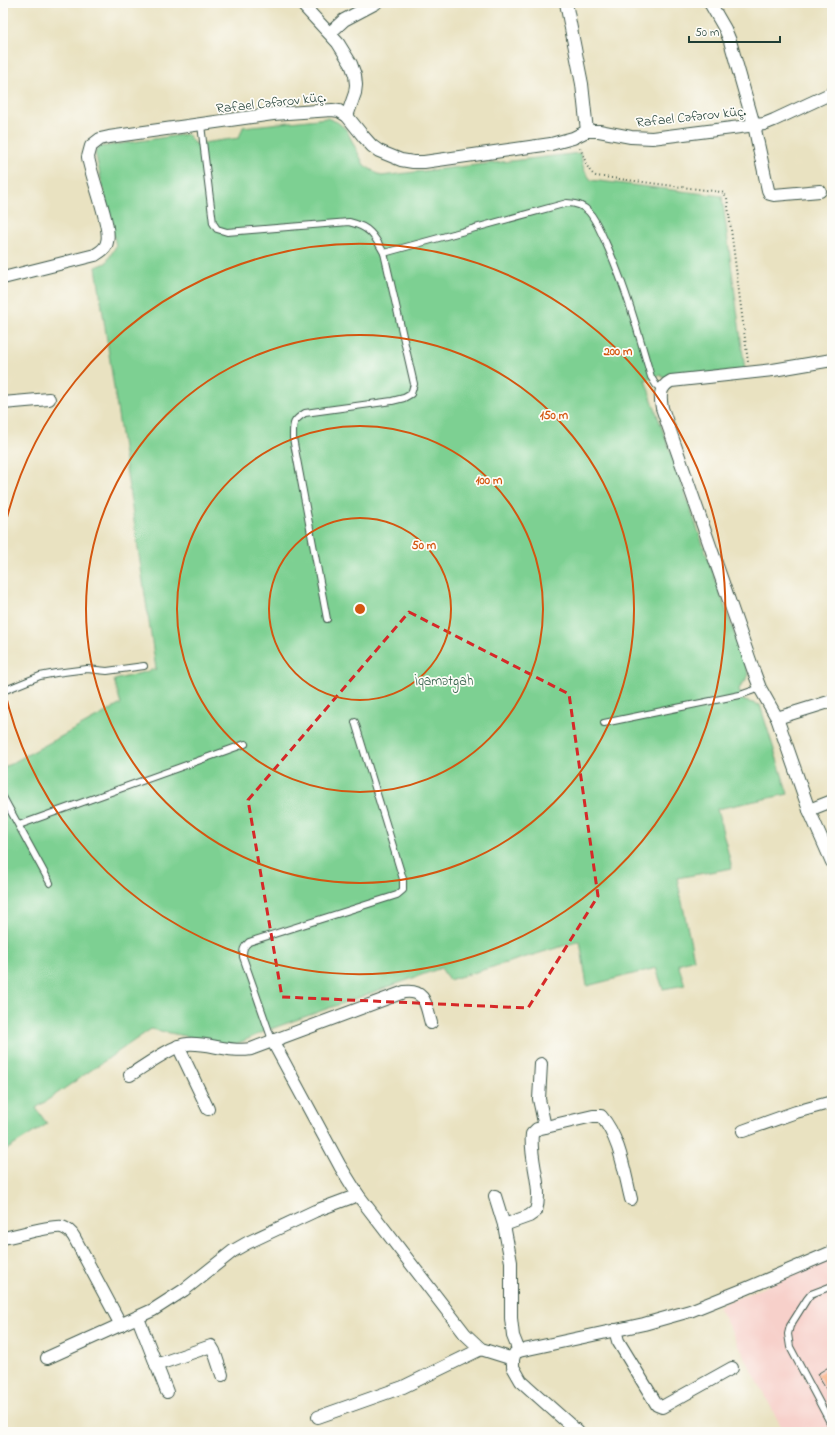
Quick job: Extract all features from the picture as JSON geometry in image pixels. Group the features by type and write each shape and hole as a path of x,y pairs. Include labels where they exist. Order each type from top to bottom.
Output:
{"street":[{"path":"301,3 330,32 338,43 355,75 355,93 347,116 372,146 389,156 413,162 424,162 509,151 551,144 573,138 587,130 582,84 566,3"},
{"path":"330,32 344,20 376,3"},
{"path":"710,3 730,41 754,125 770,194 774,195 820,191"},
{"name":"Rafael Cəfərov küç.","path":"587,130 631,137 652,138 754,125 774,120 832,93"},
{"name":"Rafael Cəfərov küç.","path":"3,278 95,255 104,249 107,243 107,228 88,157 90,146 100,139 273,114 324,110 339,111 347,116"},
{"path":"832,360 750,373 671,381 664,385 660,394 662,408 760,688 777,718 809,810 832,862"},
{"path":"3,403 49,399"},
{"path":"777,718 832,701"},
{"path":"809,810 832,801"},
{"path":"130,1076 178,1046 191,1044 244,1050 404,992 413,991 419,993 423,998 431,1022"},
{"path":"272,1040 340,1166 358,1195 465,1334 481,1349 516,1355 644,1324 690,1311 832,1252"},
{"path":"178,1046 208,1109"},
{"path":"541,1064 539,1099 545,1127"},
{"path":"743,1131 796,1112 832,1102"},
{"path":"504,1225 529,1216 536,1211 539,1201 531,1144 532,1134 537,1129 593,1116 601,1116 608,1125 617,1146 631,1199"},
{"path":"47,1358 138,1318 168,1301 247,1243 315,1211 358,1195"},
{"path":"495,1196 504,1225 511,1262 511,1318 516,1355 513,1366 521,1381 578,1432"},
{"path":"3,1238 52,1227 62,1227 69,1230 120,1325"},
{"path":"138,1318 167,1392"},
{"path":"615,1330 618,1341 657,1405 662,1407 732,1368"},
{"path":"156,1364 211,1346 222,1375"},
{"path":"318,1417 403,1387 481,1349"}],"lane":[{"path":"201,125 213,223 217,229 227,232 349,222 368,229 384,253 414,384 411,394 404,398 392,401 305,413 296,418 293,427 293,438 327,619"},
{"path":"384,253 567,203 577,204 588,212 596,222 617,266 651,378 662,390"},
{"path":"3,691 40,676 56,673 88,670 107,671 144,666"},
{"path":"604,723 740,695 760,688"},
{"path":"272,1040 243,957 244,946 249,942 397,895 404,890 404,879 355,722"},
{"path":"19,825 245,744"},
{"path":"3,796 50,883"},
{"path":"832,1286 811,1294 790,1326 788,1334 790,1347 832,1426"}],"path":[{"path":"573,138 580,147 588,169 596,176 724,193 727,198 738,292 750,373"}],"highlighted area":[{"path":"409,612 569,694 598,896 528,1008 282,997 248,800"}],"shaded area":[{"path":"832,1259 832,1432 784,1432 718,1306"}],"green space":[{"name":"İqamətgah","path":"327,118 337,122 346,129 364,165 381,176 580,153 584,170 591,180 722,196 745,370 664,378 660,375 645,380 749,675 739,689 742,700 760,705 788,794 717,809 732,868 677,878 694,959 678,964 685,985 663,989 656,968 587,986 580,941 449,980 441,968 268,1030 232,1046 151,1029 36,1108 47,1124 3,1152 3,768 121,704 114,680 156,669 96,267 106,263 116,246 95,152 99,147 187,134 195,144 239,138 243,127"}],"building":[{"path":"832,1365 832,1399 817,1374"}]}
